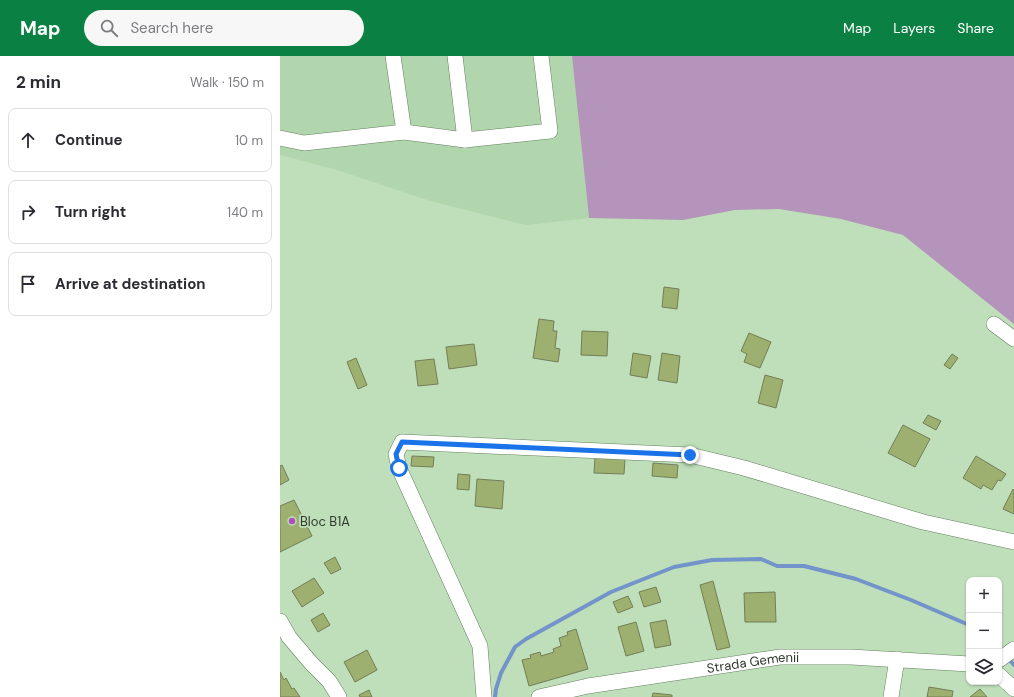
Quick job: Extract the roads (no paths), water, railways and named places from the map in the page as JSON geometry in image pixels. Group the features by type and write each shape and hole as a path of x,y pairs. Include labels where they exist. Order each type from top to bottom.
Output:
{"street":[{"path":"393,56 404,132"},
{"path":"455,56 466,140"},
{"path":"280,138 304,143 404,132 466,140 550,131 541,56"},
{"path":"994,324 1014,339"},
{"path":"484,697 480,646 399,468 396,454 402,442 690,455 744,468 923,522 1014,542"},
{"path":"280,621 289,637 311,663 329,681 339,697"},
{"path":"1002,658 1014,649"},
{"name":"Strada Gemenii","path":"539,697 588,686 780,657 851,656 966,664"},
{"path":"891,697 896,658"},
{"path":"1002,679 1014,689"}],"waterway":[{"path":"495,697 501,673 515,647 526,639 611,592 674,567 712,560 761,559 777,566 804,566 856,579 911,600 966,624"},
{"path":"1000,649 1014,665"}],"place":[{"name":"Bloc B1A","path":"292,521"}]}
